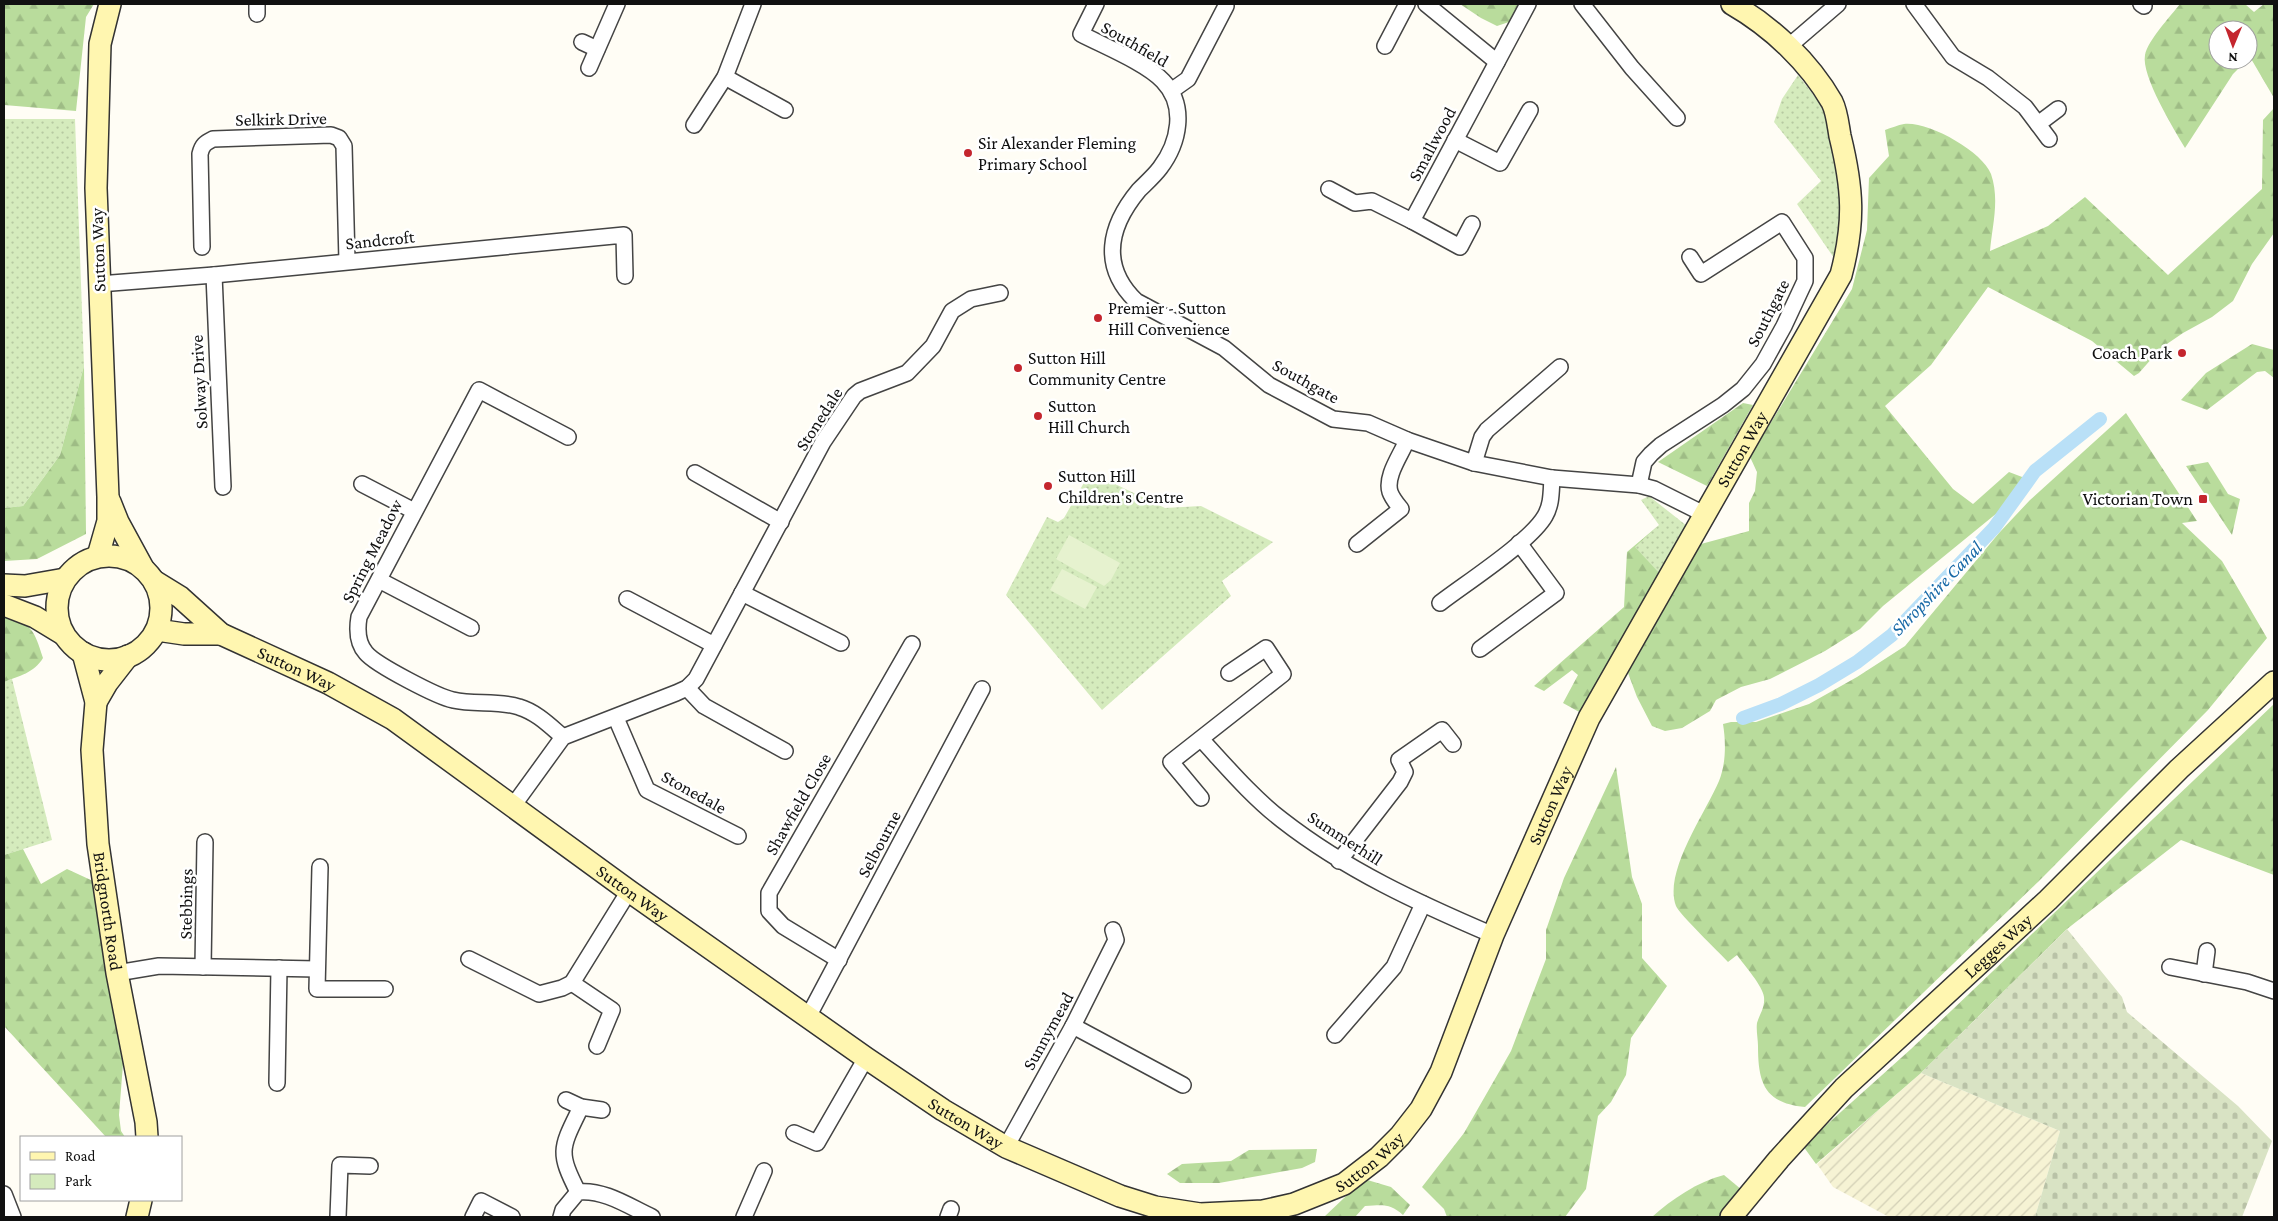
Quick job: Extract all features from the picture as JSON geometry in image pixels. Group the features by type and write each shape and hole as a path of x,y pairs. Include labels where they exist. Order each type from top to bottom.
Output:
{"street":[{"name":"Sutton Way","path":"98,556 108,521 108,497 96,188 100,44 110,4"},
{"path":"589,68 617,4"},
{"path":"694,125 725,77 753,4"},
{"name":"Southfield","path":"1096,4 1081,34 1150,71 1163,81 1177,103 1178,116 1178,130 1162,166 1140,190 1121,220 1113,240 1112,261 1120,282 1136,301 1224,348"},
{"path":"1385,46 1407,4"},
{"path":"1426,4 1497,62"},
{"name":"Smallwood","path":"1412,221 1528,4"},
{"path":"1582,4 1632,68 1677,118"},
{"name":"Sutton Way","path":"108,497 118,522 149,575 180,596 221,634 328,683 393,719 629,891 942,1110 1006,1147 1120,1196 1155,1207 1200,1214 1264,1212 1294,1204 1344,1184 1379,1157 1400,1136 1422,1109 1441,1072 1493,935 1589,718 1841,275 1848,246 1852,206 1846,160 1833,104 1812,72 1788,47 1755,17 1732,4"},
{"path":"1788,47 1838,4"},
{"path":"1914,4 1953,57 1988,78 2025,107 2049,139"},
{"name":"Southfield","path":"1171,91 1188,79 1226,6"},
{"path":"582,42 597,49"},
{"path":"725,77 785,110"},
{"path":"2038,124 2058,109"},
{"path":"1455,140 1500,162 1530,110"},
{"name":"Selkirk Drive","path":"202,247 200,154 206,142 213,139 331,135 338,138 344,146 347,262"},
{"path":"1329,189 1355,203 1372,201 1460,247 1472,224"},
{"name":"Southgate","path":"1639,485 1644,462 1651,454 1723,405 1743,388 1763,364 1805,281 1805,258 1782,222 1701,274 1690,257"},
{"name":"Sandcroft","path":"99,284 214,275 624,235 625,276"},
{"name":"Solway Drive","path":"214,275 223,486"},
{"name":"Stonedale","path":"687,688 696,679 831,428 854,396 865,388 907,374 914,369 933,346 952,311 971,298 1000,293"},
{"name":"Southgate","path":"1224,348 1269,384 1333,419 1368,423 1407,440 1474,464 1552,478 1639,485 1654,489 1704,514"},
{"path":"1474,464 1482,437 1487,430 1560,367"},
{"name":"Spring Meadow","path":"563,737 543,720 518,706 452,700 378,663 366,653 360,643 358,624 359,617 479,390 568,438"},
{"path":"1357,544 1401,509 1391,495 1389,486 1390,479 1407,440"},
{"path":"695,473 781,522"},
{"path":"1440,603 1519,543 1545,517 1550,506 1552,478"},
{"path":"362,484 414,511"},
{"path":"1480,649 1556,593 1519,543"},
{"path":"4,605 35,617 63,634 75,648 83,653 102,660 116,660 128,656 147,643 157,630 162,608 159,592 149,575 125,558 111,555 98,556 79,564 65,579 59,590 56,607 57,617 63,634"},
{"path":"4,585 25,586 65,579"},
{"path":"379,580 471,628"},
{"path":"742,593 841,643"},
{"path":"627,599 714,645"},
{"name":"Sutton Way","path":"157,630 184,634 221,634"},
{"name":"Shawfield Close","path":"839,960 783,926 769,911 769,893 912,644"},
{"path":"1201,798 1171,762 1283,674 1266,648 1229,674"},
{"path":"83,653 94,693 107,683 128,656"},
{"name":"Legges Way","path":"1732,1217 1779,1159 1844,1088 2048,900 2179,769 2274,682"},
{"path":"512,806 563,737 616,718 687,688 704,706 785,752"},
{"name":"Selbourne","path":"808,1017 982,689"},
{"name":"Bridgnorth Road","path":"94,693 92,750 98,844 116,973 146,1122 147,1136"},
{"name":"Stonedale","path":"616,718 647,790 738,836"},
{"path":"1339,861 1400,782 1405,772 1399,760 1442,730 1453,744"},
{"name":"Summerhill","path":"1201,739 1282,820 1339,861 1423,904 1493,935"},
{"name":"Stebbings","path":"203,967 205,842"},
{"path":"320,867 317,989 385,989"},
{"path":"469,959 539,994 562,988 572,983 629,891"},
{"path":"1335,1035 1394,967 1423,904"},
{"name":"Sunnymead","path":"1006,1147 1073,1026 1116,940 1113,930"},
{"path":"2204,974 2207,951"},
{"path":"116,973 159,966 317,969"},
{"path":"2170,967 2247,982 2274,992"},
{"path":"277,1083 279,968"},
{"path":"572,983 612,1010 597,1046"},
{"path":"1073,1026 1183,1085"},
{"path":"794,1133 817,1143 866,1058"},
{"path":"566,1100 581,1108 602,1110"},
{"path":"578,1192 564,1166 563,1155 565,1142 581,1108"},
{"path":"338,1217 340,1165 370,1166"},
{"path":"744,1217 764,1171"},
{"path":"561,1217 563,1210 578,1192 588,1191 603,1194 652,1217"},
{"path":"4,1194 13,1217"},
{"path":"138,1217 141,1201"},
{"path":"473,1217 480,1201 512,1217"}],"shaded area":[{"path":"1921,1073 2060,1131 2035,1217 1889,1217 1833,1187 1817,1164"}],"green space":[{"path":"4,4 94,4 86,17 76,111 4,105"},
{"path":"1460,4 1519,4 1509,22 1497,26"},
{"path":"2180,4 2245,4 2254,12 2264,4 2274,4 2274,98 2258,70 2258,20 2208,20 2208,70 2237,70 2185,148 2159,102 2145,64 2147,49"},
{"path":"1798,75 1825,110 1839,164 1844,211 1834,258 1797,204 1821,181 1774,122 1782,99"},
{"path":"2274,108 2274,233 2252,264 2233,301 2212,317 2161,348 2139,373 2134,376 2092,341 1988,287 1931,365 1885,406 1953,489 1973,504 2009,472 2035,482 1883,606 1860,629 1825,651 1770,679 1741,687 1716,700 1710,711 1682,728 1665,731 1652,726 1637,697 1628,673 1701,544 1749,531 1749,503 1755,491 1757,472 1750,457 1852,289 1867,230 1869,178 1889,156 1885,130 1904,124 1926,127 1940,132 1966,147 1986,165 1991,174 1995,193 1995,213 1990,251 2048,226 2085,197 2168,275 2262,189 2263,120"},
{"path":"4,119 75,119 84,366 60,455 23,506 4,508"},
{"path":"2252,344 2274,350 2274,378 2265,371 2257,372 2207,410 2181,400 2206,373"},
{"path":"84,366 86,534 37,559 4,561 4,508 23,506 60,455"},
{"path":"1743,403 1753,405 1707,486 1658,462"},
{"path":"2126,413 2197,521 2182,523 2222,561 2267,638 2208,710 2043,877 1805,1107 1781,1101 1766,1089 1762,1081 1758,1059 1757,1026 1763,1007 1763,992 1737,955 1728,962 1684,917 1676,906 1674,892 1675,876 1680,860 1713,794 1723,767 1725,738 1723,724 1731,722 1756,722 1809,704 1857,677 1905,646 1999,533 2030,500"},
{"path":"2208,462 2228,494 2240,499 2232,535 2186,466"},
{"path":"1090,472 1165,508 1201,506 1273,542 1222,581 1231,596 1102,710 1006,595 1047,517 1058,522 1064,518"},
{"path":"1649,496 1687,526 1663,577 1634,547 1659,525 1641,500"},
{"path":"1659,525 1635,547 1663,577 1581,713 1563,703 1578,675 1572,670 1544,691 1534,686 1624,607 1627,552"},
{"path":"1069,535 1120,563 1111,580 1104,586 1056,559"},
{"path":"1062,569 1097,587 1085,609 1050,590"},
{"path":"4,615 21,622 31,630 43,658 31,671 4,682"},
{"path":"12,679 52,840 4,855 4,682"},
{"path":"2274,704 2274,875 2181,840 2067,929 1921,1073 1816,1164 1803,1146 1911,1049"},
{"path":"1616,767 1632,877 1642,904 1642,958 1667,986 1631,1038 1626,1075 1611,1102 1598,1116 1586,1189 1565,1217 1447,1217 1444,1209 1422,1187 1464,1133 1511,1051 1546,959 1546,930 1564,878"},
{"path":"23,849 41,884 67,869 93,881 124,1051 119,1115 121,1131 124,1136 105,1136 4,1026 4,855"},
{"path":"2067,929 2122,997 2127,1012 2238,1106 2272,1141 2242,1217 2035,1217 2060,1131 1921,1073"},
{"path":"1317,1149 1315,1162 1302,1168 1219,1183 1180,1183 1167,1174 1182,1164 1231,1161 1249,1150"},
{"path":"1724,1175 1742,1190 1720,1217 1652,1217 1685,1192 1704,1182"},
{"path":"1364,1179 1391,1187 1410,1205 1403,1215 1394,1208 1377,1205 1365,1206 1355,1217 1324,1217"}],"waterway":[{"name":"Shropshire Canal","path":"1743,718 1781,704 1819,685 1857,662 1892,635 1994,528 2035,471 2100,419"}],"place":[{"name":"Sir Alexander Fleming Primary School","path":"968,153"},
{"name":"Premier - Sutton Hill Convenience","path":"1098,318"},
{"name":"Coach Park","path":"2182,353"},
{"name":"Sutton Hill Community Centre","path":"1018,368"},
{"name":"Sutton Hill Church","path":"1038,416"},
{"name":"Sutton Hill Children's Centre","path":"1048,486"},
{"name":"Victorian Town","path":"2203,499"}]}
